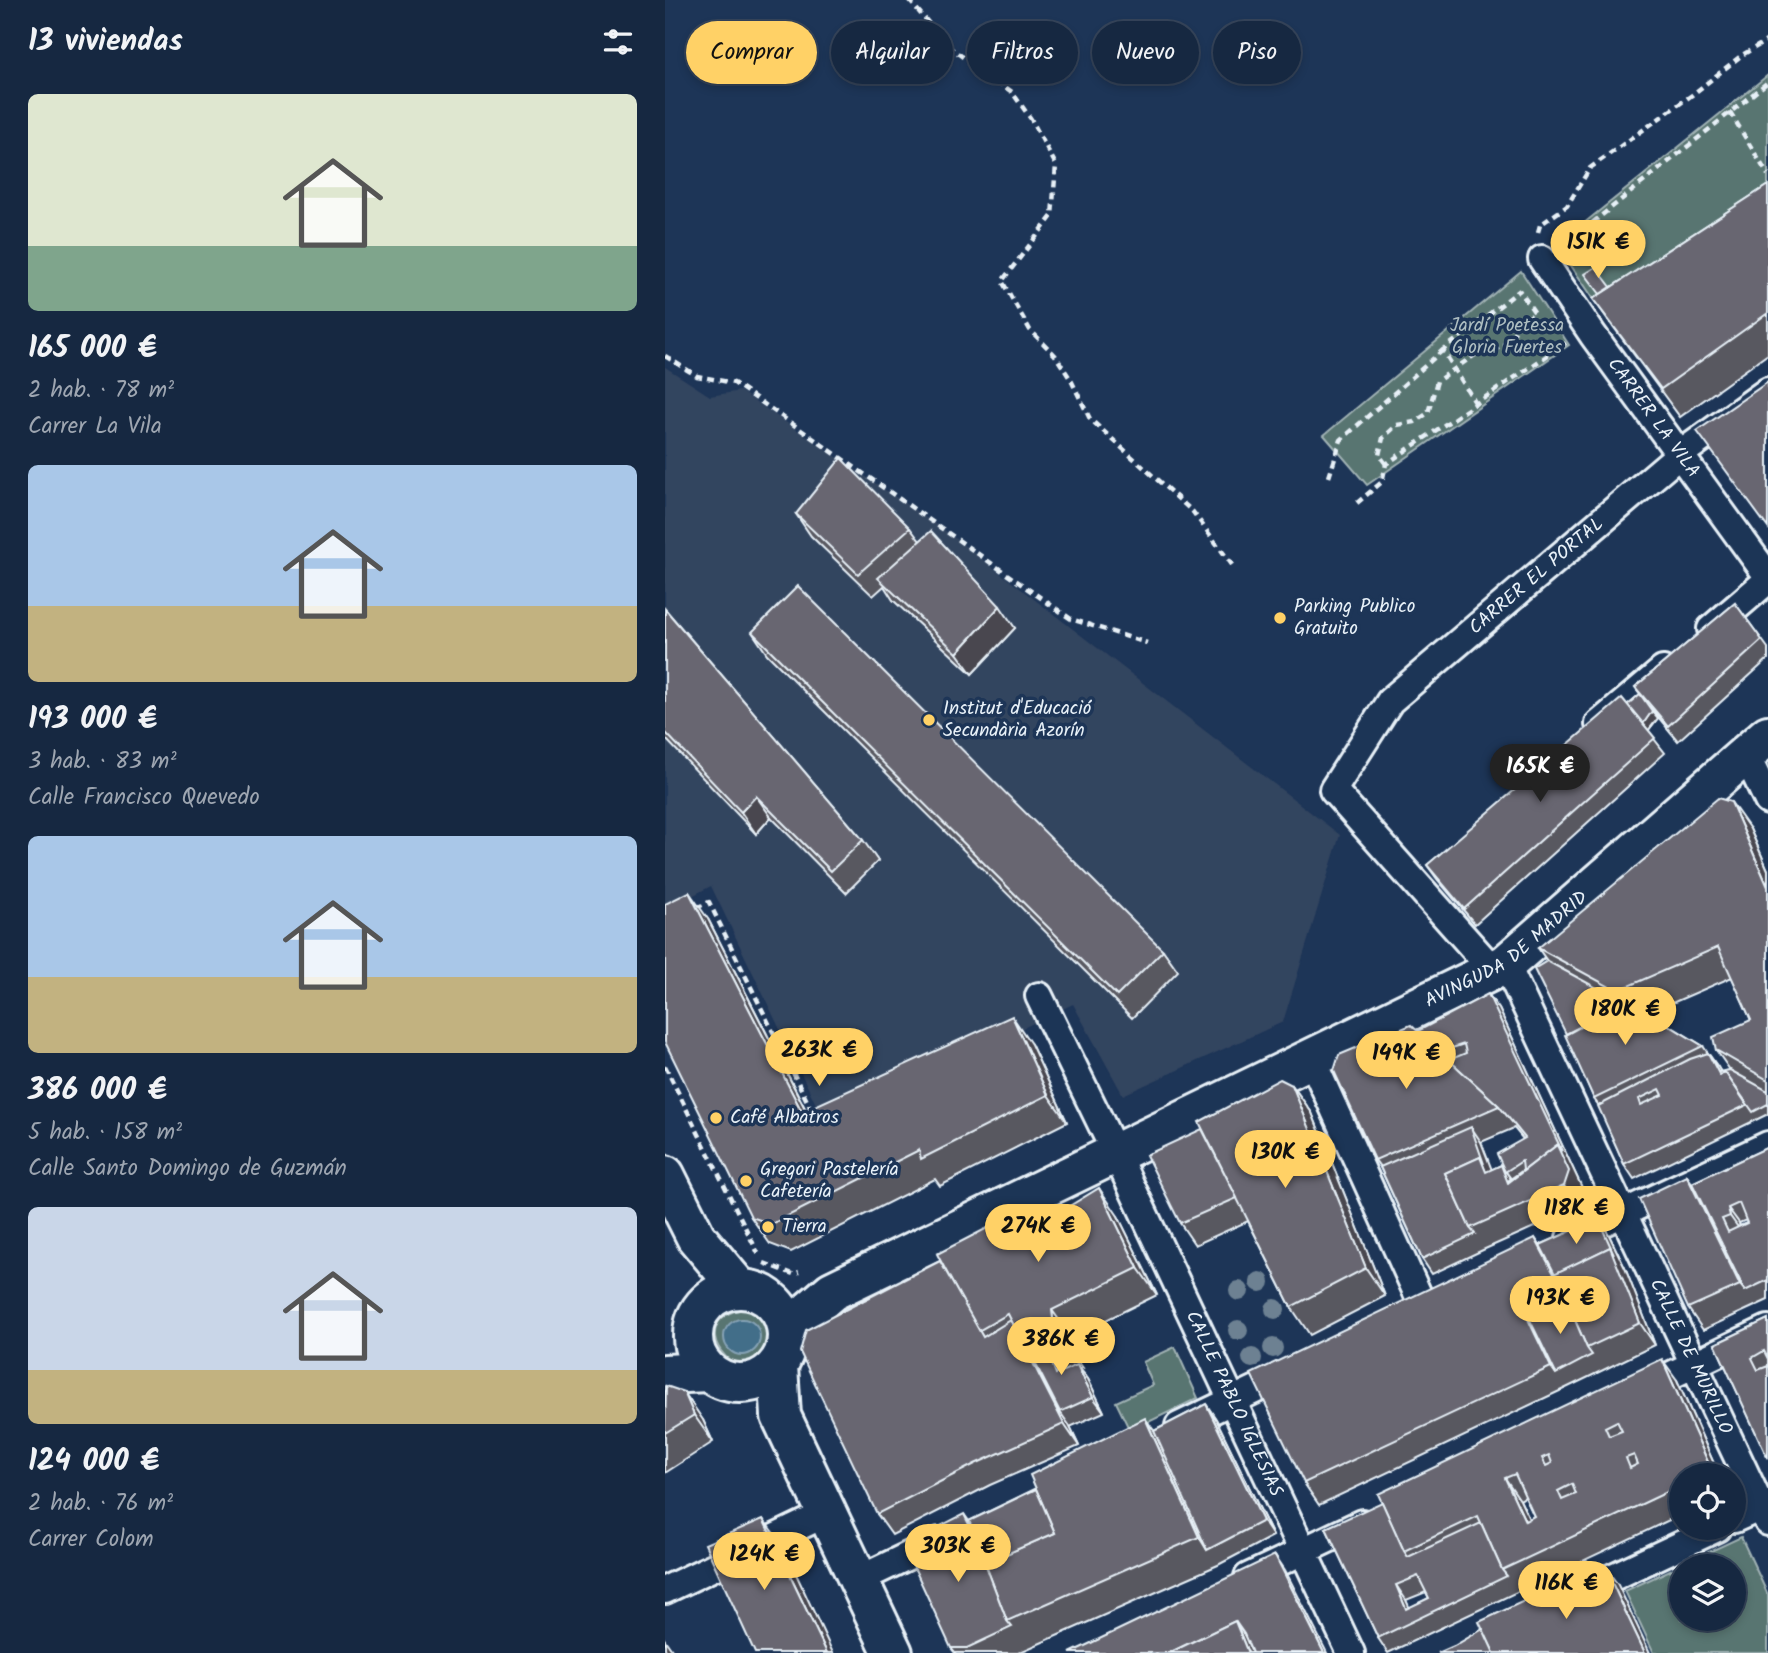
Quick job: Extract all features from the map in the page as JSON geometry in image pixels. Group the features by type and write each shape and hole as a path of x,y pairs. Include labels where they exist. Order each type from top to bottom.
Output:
{"street":[{"name":"CARRER LA VILA","path":"1542,259 1768,578 1581,740"},
{"name":"CARRER EL PORTAL","path":"1333,790 1390,701 1679,455 1768,391"},
{"path":"1757,745 1768,801"},
{"name":"AVINGUDA DE MADRID","path":"769,1320 821,1280 1116,1154 1499,967 1757,745"},
{"name":"CALLE DE MURILLO","path":"1333,790 1414,882 1499,967 1623,1213 1766,1511"},
{"path":"1414,882 1435,864"},
{"name":"CALLE PABLO IGLESIAS","path":"1039,996 1351,1653"},
{"path":"1311,1058 1425,1308"},
{"path":"1549,1249 1768,1145"},
{"path":"665,1175 696,1237 769,1320 781,1416 893,1653"},
{"path":"696,1237 697,1358 708,1372 726,1382 744,1384 761,1379 769,1320"},
{"path":"665,1364 720,1292 769,1320"},
{"path":"1400,1320 1449,1296"},
{"path":"1618,1401 1768,1329"},
{"path":"1156,1437 1316,1360"},
{"path":"665,1374 708,1372"},
{"path":"744,1384 781,1416"},
{"path":"665,1590 820,1498"},
{"path":"1746,1517 1766,1511"},
{"path":"1229,1585 1379,1515"},
{"path":"859,1580 967,1528"},
{"path":"1554,1605 1692,1540"}],"path":[{"path":"909,0 949,47 1012,92 1031,118 1056,165 1052,216 1002,281 1030,330 1055,355 1090,419 1193,512 1233,566"},
{"path":"1542,259 1534,243 1541,225 1567,206 1590,167 1692,95 1742,55 1768,40"},
{"path":"1573,255 1566,244 1768,82"},
{"path":"1730,112 1768,175"},
{"path":"1329,477 1341,440 1443,350 1526,285"},
{"path":"1357,503 1382,482 1385,464 1379,455 1383,438 1397,425 1415,422 1428,413 1437,381 1482,350 1496,349 1510,341 1518,325 1535,313 1519,290"},
{"path":"1385,464 1565,344 1558,334"},
{"path":"1443,350 1476,404"},
{"path":"665,356 697,376 734,383 1072,619 1147,643"},
{"path":"687,912 709,902 817,1121"},
{"path":"665,1066 762,1262 821,1280"}],"shaded area":[{"name":"Institut d'Educació Secundària Azorín","path":"665,367 710,396 740,391 947,532 1340,835 1283,1022 1123,1095 1073,1004 825,1123 711,886 665,910"},
{"path":"742,1319 754,1325 760,1337 754,1349 742,1355 730,1349 724,1337 730,1325"}],"green space":[{"name":"Jardí Poetessa Gloria Fuertes","path":"1768,75 1768,225 1612,326 1557,245"},
{"name":"Jardí Poetessa Gloria Fuertes","path":"1521,271 1569,345 1367,485 1324,435"},
{"path":"744,1309 762,1319 770,1336 766,1350 755,1362 742,1365 730,1360 721,1351 716,1339 716,1326 725,1316"},
{"path":"1175,1347 1198,1398 1130,1431 1116,1402 1153,1385 1143,1362"},
{"path":"1735,1540 1742,1540 1768,1595 1768,1653 1654,1653 1625,1591 1669,1571 1669,1631 1746,1631 1746,1554 1704,1554"}],"building":[{"path":"1768,185 1768,313 1661,389 1593,299"},
{"path":"1596,267 1611,287 1600,294 1585,274"},
{"path":"1768,382 1768,528 1697,431"},
{"path":"841,458 910,528 858,574 796,514"},
{"path":"931,531 1000,606 957,653 878,578"},
{"path":"798,586 1163,950 1117,996 752,632"},
{"path":"1735,603 1762,640 1668,726 1635,687"},
{"path":"665,609 863,840 831,871 756,796 741,812 665,732"},
{"path":"1640,694 1652,711 1643,724 1627,705"},
{"path":"1622,698 1655,738 1464,909 1427,865"},
{"path":"1718,798 1731,802 1768,887 1768,1080 1716,1050 1713,1037 1751,1020 1718,947 1617,991 1538,948"},
{"path":"689,892 802,1112 1012,1016 1048,1095 921,1159 919,1150 772,1224 751,1217 665,1042 665,904"},
{"path":"1547,961 1595,987 1587,994 1594,1006 1611,995 1625,1003 1566,1034 1534,969"},
{"path":"1488,994 1562,1151 1557,1145 1509,1182 1523,1170 1522,1161 1505,1172 1497,1154 1525,1138 1499,1106 1449,1060 1466,1053 1464,1044 1449,1049 1445,1043 1436,1048 1418,1031"},
{"path":"1629,1001 1703,1046 1594,1099 1565,1035"},
{"path":"1411,1025 1499,1106 1375,1160 1334,1071 1339,1055"},
{"path":"1708,1053 1720,1076 1725,1072 1747,1105 1624,1164 1598,1106 1690,1059","holes":["1660,1089 1663,1095 1641,1105 1639,1099"]},
{"path":"1730,1070 1768,1091 1768,1104 1753,1112 1725,1072 1720,1075 1719,1072"},
{"path":"1280,1079 1292,1085 1366,1268 1291,1307 1199,1122"},
{"path":"1471,1127 1484,1164 1480,1157 1445,1173 1475,1234 1422,1259 1380,1167"},
{"path":"1202,1129 1237,1198 1180,1223 1146,1155"},
{"path":"1557,1145 1569,1171 1564,1186 1470,1228 1445,1173 1480,1157 1486,1172 1501,1165 1508,1183"},
{"path":"1768,1147 1768,1280 1745,1291 1692,1183","holes":["1739,1203 1747,1223 1728,1232 1722,1219 1730,1216 1728,1208"]},
{"path":"1687,1176 1740,1285 1688,1308 1639,1199"},
{"path":"1099,1188 1138,1268 1052,1310 1054,1327 1021,1340 1008,1314 978,1331 937,1254 1030,1206 1037,1226"},
{"path":"1598,1219 1614,1254 1610,1247 1555,1274 1540,1245"},
{"path":"1535,1238 1554,1274 1610,1247 1640,1323 1587,1348 1562,1290 1524,1311 1551,1367 1304,1483 1251,1374"},
{"path":"940,1261 983,1337 1011,1320 1064,1424 975,1464 877,1514 800,1352 806,1330"},
{"path":"1565,1297 1592,1355 1556,1374 1529,1318"},
{"path":"1768,1319 1768,1359 1764,1351 1752,1358 1758,1370 1768,1366 1767,1457 1715,1344"},
{"path":"1063,1339 1073,1353 1051,1361 1056,1374 1077,1365 1093,1397 1060,1412 1030,1353"},
{"path":"1662,1359 1708,1463 1669,1463 1669,1491 1502,1570 1478,1516 1404,1551 1378,1494","holes":["1617,1421 1622,1431 1609,1436 1605,1427","1549,1455 1552,1463 1546,1466 1542,1458","1634,1455 1638,1464 1630,1468 1626,1458","1515,1474 1534,1516 1525,1521 1505,1478","1572,1484 1576,1494 1562,1500 1558,1491"]},
{"path":"666,1386 684,1392 694,1415 665,1433"},
{"path":"1206,1404 1263,1521 1207,1550 1154,1431"},
{"path":"1145,1418 1199,1537 1007,1621 985,1563 1055,1533 1030,1475"},
{"path":"1036,1489 1055,1533 988,1562 969,1521"},
{"path":"1382,1502 1408,1557 1481,1523 1507,1576 1378,1638 1326,1528","holes":["1418,1576 1429,1598 1406,1609 1396,1585"]},
{"path":"964,1514 987,1563 1007,1621 1012,1627 967,1648 951,1648 907,1552 911,1541"},
{"path":"763,1519 827,1653 755,1653 705,1544"},
{"path":"1275,1555 1324,1653 1252,1653 1235,1621 1169,1653 1070,1653"},
{"path":"1603,1564 1645,1653 1494,1653 1479,1622"},
{"path":"1235,1621 1248,1653 1169,1653"},
{"path":"1483,1629 1494,1653 1438,1653 1454,1646"}],"place":[{"name":"Parking Publico Gratuito","path":"1280,618"},
{"name":"Institut d'Educació Secundària Azorín","path":"929,720"},
{"name":"Café Albatros","path":"716,1118"},
{"name":"Gregori Pastelería Cafetería","path":"746,1181"},
{"name":"Tierra","path":"768,1227"}]}
